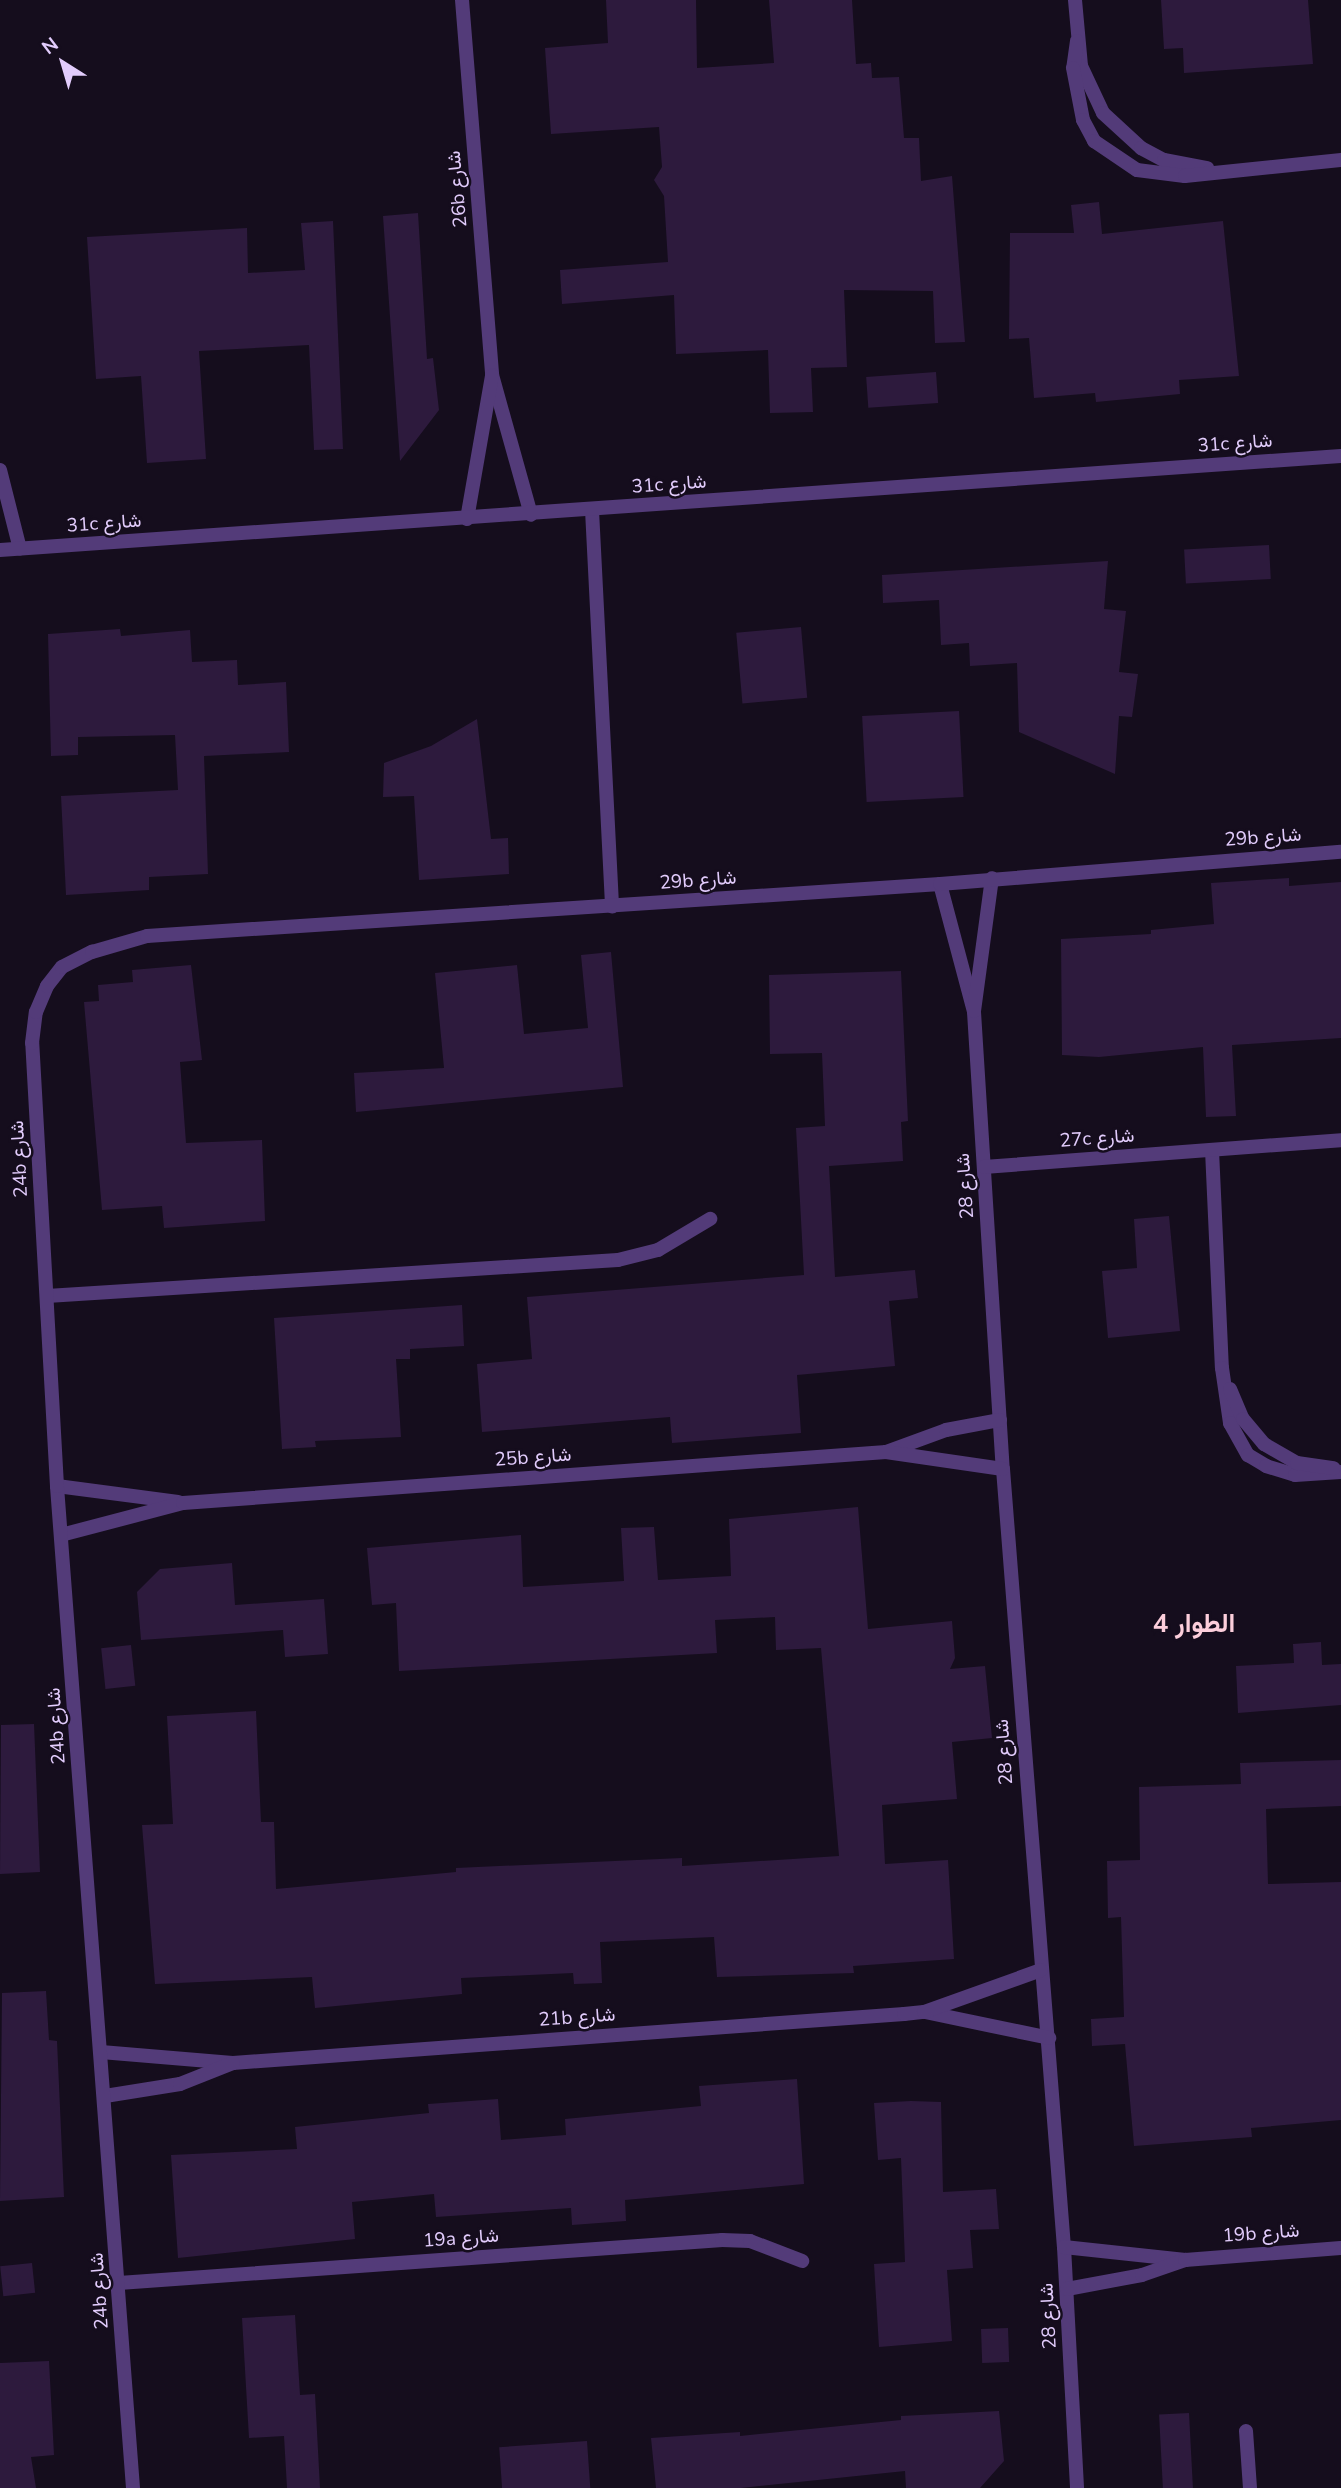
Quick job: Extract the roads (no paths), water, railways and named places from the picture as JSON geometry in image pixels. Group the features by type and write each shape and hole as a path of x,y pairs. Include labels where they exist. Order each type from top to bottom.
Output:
{"street":[{"name":"26b شارع","path":"462,0 492,375 531,514"},
{"path":"1075,0 1076,97 1094,141 1114,158 1159,176 1214,169 1341,160"},
{"path":"1077,41 1090,90 1121,132 1164,160 1214,169"},
{"name":"26b شارع","path":"467,519 492,375"},
{"name":"31c شارع","path":"0,550 1341,456"},
{"path":"0,470 20,549"},
{"path":"592,510 612,906"},
{"name":"29b شارع","path":"62,967 119,941 147,936 940,884 1341,852"},
{"name":"شارع 28","path":"974,1012 992,878"},
{"name":"شارع 28","path":"940,884 974,1012 1003,1469 1067,2289 1077,2488"},
{"name":"24b شارع","path":"62,967 47,986 36,1012 32,1043 57,1486 133,2488"},
{"name":"27c شارع","path":"984,1167 1341,1140"},
{"path":"1212,1150 1222,1368 1244,1419 1264,1444 1297,1463 1341,1470"},
{"path":"47,1296 618,1260 658,1250 710,1219"},
{"name":"25b شارع","path":"886,1452 946,1430 1000,1420"},
{"name":"25b شارع","path":"61,1535 183,1503 886,1452 1003,1469"},
{"name":"25b شارع","path":"57,1486 183,1503"},
{"name":"21b شارع","path":"101,2052 233,2063 924,2012 1041,1970"},
{"name":"21b شارع","path":"924,2012 1049,2038"},
{"name":"21b شارع","path":"105,2096 180,2084 233,2063"},
{"name":"19a شارع","path":"119,2283 722,2240 750,2241 802,2261"},
{"name":"19b شارع","path":"1064,2247 1185,2260 1341,2248"},
{"name":"19b شارع","path":"1067,2289 1142,2275 1185,2260"},
{"path":"1246,2431 1250,2488"}],"district":[{"name":"الطوار 4","path":"1194,1624"}]}
